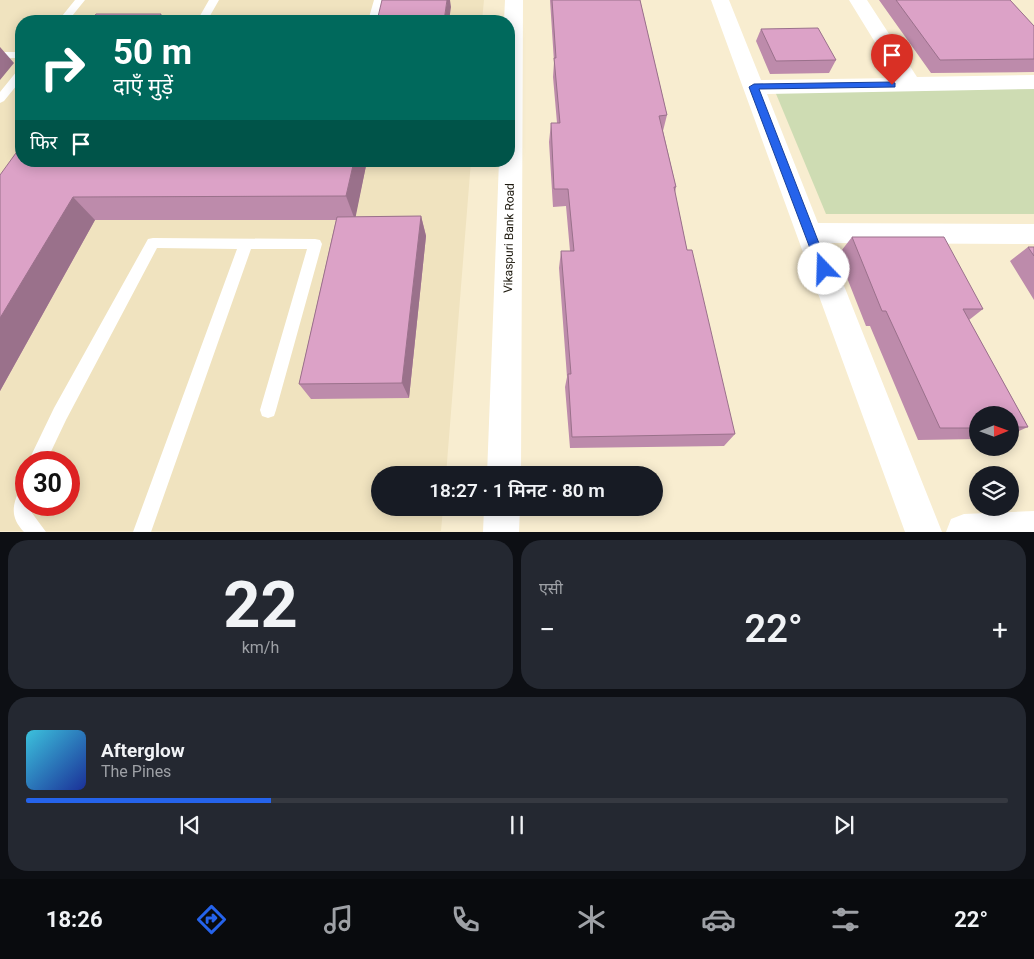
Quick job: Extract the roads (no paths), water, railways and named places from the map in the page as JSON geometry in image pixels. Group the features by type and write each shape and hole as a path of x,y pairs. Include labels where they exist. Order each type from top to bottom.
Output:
{"street":[{"name":"Vikaspuri Bank Road","path":"514,0 514,15"},
{"path":"720,0 924,532"},
{"path":"858,0 911,84"},
{"path":"754,87 1034,82"},
{"name":"Vikaspuri Bank Road","path":"504,466 510,167"},
{"path":"810,233 1034,234"},
{"path":"502,516 502,532"},
{"path":"964,532 1034,529"}],"lane":[{"path":"68,15 80,0"},
{"path":"205,15 214,0"},
{"path":"375,15 379,0"},
{"path":"0,55 15,54"},
{"path":"0,99 15,80"},
{"path":"42,451 60,414 153,243 315,244 268,410"},
{"path":"142,532 246,243"},
{"path":"22,516 37,532"}]}
